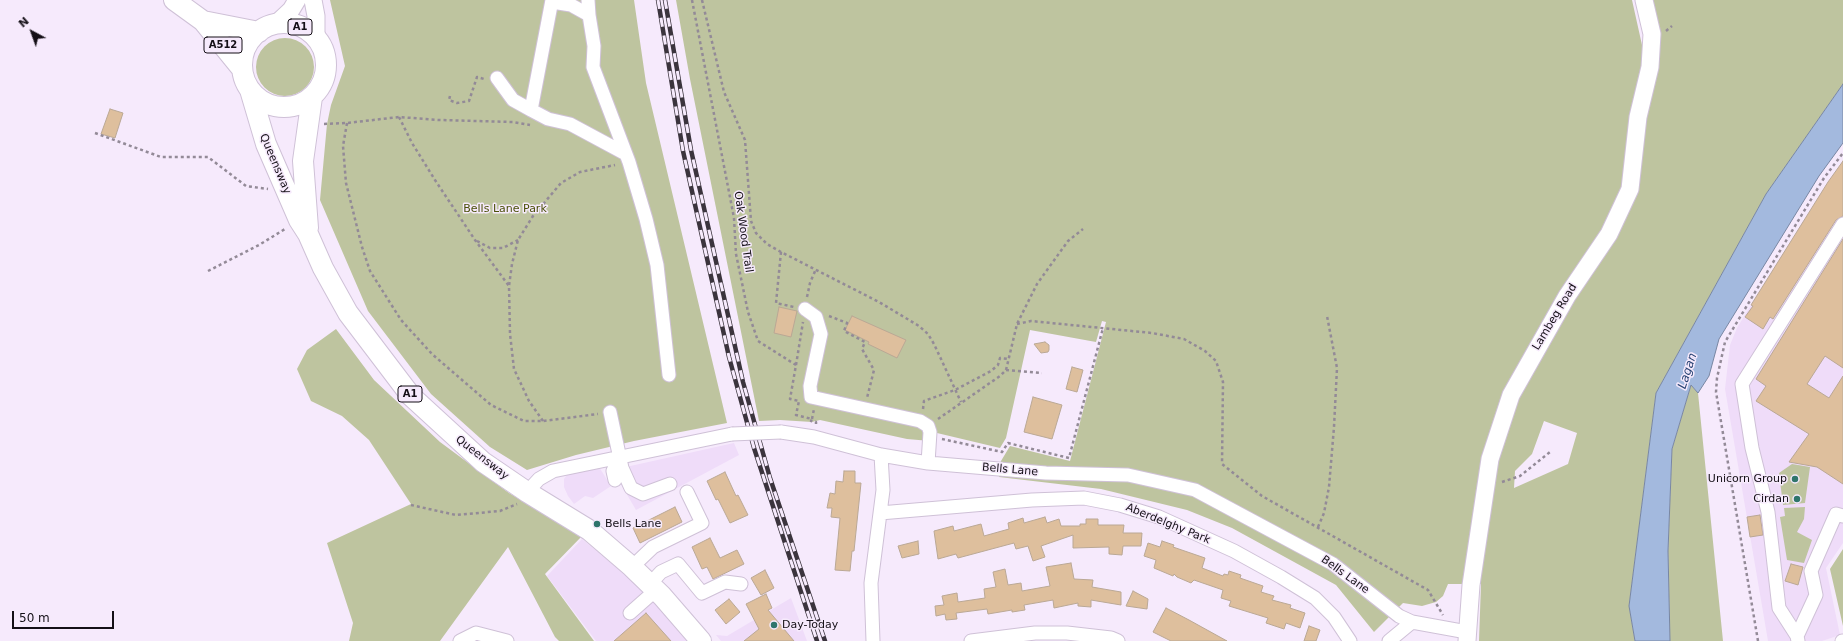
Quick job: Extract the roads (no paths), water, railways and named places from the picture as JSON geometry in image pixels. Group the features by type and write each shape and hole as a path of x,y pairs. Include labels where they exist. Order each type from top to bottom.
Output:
{"highway":[{"name":"A512","path":"174,0 203,21 242,69"},
{"name":"A512","path":"203,21 267,28"},
{"name":"A1","path":"286,24 298,26 308,31 316,38 323,49 326,69 320,87 312,97 300,104 286,107 272,106 260,100 250,90 245,80 242,69 246,49 250,42 267,28 286,24"},
{"name":"Queensway","path":"250,90 266,144 323,268 348,313 411,396 483,462 530,494 588,530 632,566 653,587 700,641"},
{"name":"Queensway","path":"304,227 303,161 312,97"}],"main road":[{"name":"A1","path":"267,28 291,10 297,0"},
{"name":"A1","path":"313,0 316,16 316,38"},
{"name":"Lambeg Road","path":"1467,637 1471,585 1490,459 1511,396 1567,296 1609,234 1630,189 1638,117 1650,67 1652,34 1644,0"}],"street":[{"path":"588,0 594,46 593,67 634,178 658,265 669,376"},
{"path":"531,110 552,1 571,5 589,15"},
{"path":"497,78 513,100 548,119 570,124 624,153"},
{"path":"286,189 304,181"},
{"path":"1798,638 1779,608 1768,512 1752,448 1742,384 1843,224"},
{"path":"805,309 816,317 821,334 810,386 811,397 864,409 926,426 928,463"},
{"path":"610,412 619,458 631,488 643,494 670,484"},
{"name":"Bells Lane","path":"530,494 539,479 553,471 732,434 781,432 814,437 878,454 928,463 1046,473 1128,475 1195,490 1333,564 1399,616 1412,622 1450,629 1467,637"},
{"path":"873,641 871,583 883,490 878,454"},
{"path":"614,480 613,471 619,458"},
{"path":"632,566 653,547 702,523 687,492"},
{"name":"Aberdelghy Park","path":"880,513 1032,500 1084,498 1120,505 1159,517 1234,551 1281,576 1315,598 1334,617 1350,641"},
{"path":"1798,638 1816,595 1811,571 1836,514 1843,516"},
{"path":"630,614 653,587 661,572 678,564 702,593 725,582 741,584"},
{"path":"1389,641 1412,622"},
{"path":"460,641 476,633 507,641"},
{"path":"971,641 1035,634 1062,637 1111,638 1118,641"}],"water":[{"name":"Lagan","path":"1843,84 1843,143 1819,176 1719,339 1709,376 1698,393 1691,385 1672,449 1668,551 1670,641 1635,641 1629,606 1656,393 1766,194"}],"railway":[{"path":"658,0 683,151 729,357 754,448 817,641"},
{"path":"665,0 691,150 743,382 770,478 825,641"}],"place":[{"name":"Unicorn Group","path":"1795,479"},
{"name":"Cirdan","path":"1797,499"},
{"name":"Bells Lane","path":"597,524"},
{"name":"Day-Today","path":"774,625"}],"park label":[{"name":"Bells Lane Park","path":"505,209"}]}
